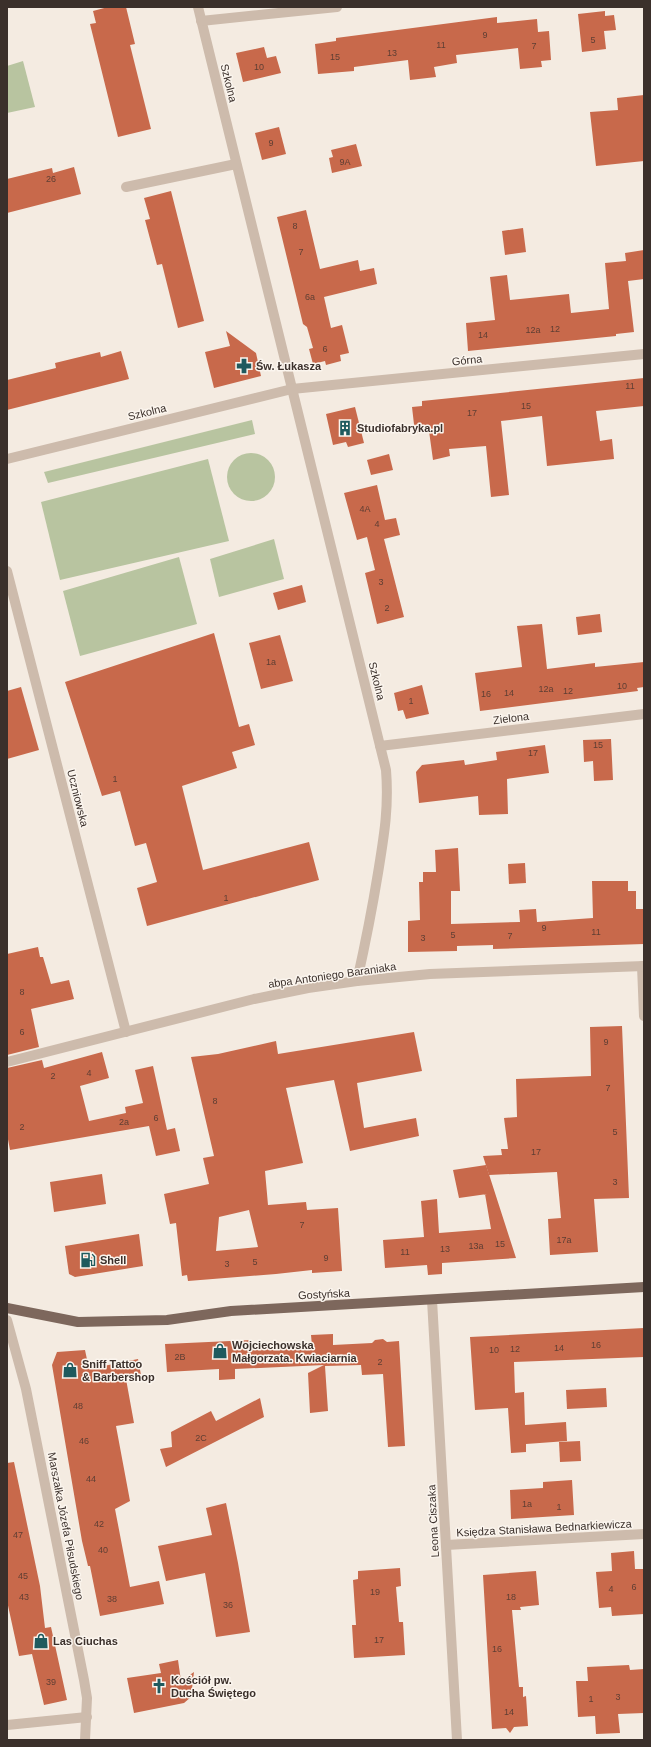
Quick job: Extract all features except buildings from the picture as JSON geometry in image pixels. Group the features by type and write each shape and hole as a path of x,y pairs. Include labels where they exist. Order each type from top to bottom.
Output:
{"main road":[{"name":"Gostyńska","path":"7,1308 73,1322 167,1320 232,1311 644,1287"}],"street":[{"name":"Szkolna","path":"198,7 386,770 388,798 386,826 369,925 357,981"},
{"path":"201,21 337,7"},
{"path":"126,187 236,164"},
{"name":"Górna","path":"292,389 644,354"},
{"name":"Szkolna","path":"7,459 292,389"},
{"name":"Uczniowska","path":"7,571 126,1032"},
{"name":"Zielona","path":"380,746 644,714"},
{"path":"643,966 644,1016"},
{"name":"abpa Antoniego Baraniaka","path":"7,1062 254,999 357,981 430,974 643,966"},
{"name":"Leona Ciszaka","path":"432,1300 457,1740"},
{"name":"Marszałka Józefa Piłsudskiego","path":"7,1320 26,1389 84,1680 87,1698 85,1740"},
{"name":"Księdza Stanisława Bednarkiewicza","path":"446,1545 644,1534"},
{"path":"7,1726 87,1717"}],"green space":[{"path":"23,61 35,107 7,113 7,66"},
{"path":"252,420 255,434 48,483 44,472"},
{"path":"246,453 256,453 265,457 271,463 275,472 275,482 271,491 265,497 256,501 246,501 237,497 231,491 227,482 227,472 231,463 237,457"},
{"path":"208,459 229,541 60,580 41,502"},
{"path":"274,539 284,579 219,597 210,559"},
{"path":"179,557 197,624 80,656 63,591"}],"place":[{"name":"Św. Łukasza","path":"244,366"},
{"name":"Studiofabryka.pl","path":"345,428"},
{"name":"Shell","path":"88,1260"},
{"name":"Wojciechowska Małgorzata. Kwiaciarnia","path":"220,1351"},
{"name":"Sniff Tattoo & Barbershop","path":"70,1370"},
{"name":"Las Ciuchas","path":"41,1641"},
{"name":"Kościół pw. Ducha Świętego","path":"159,1686"}]}
